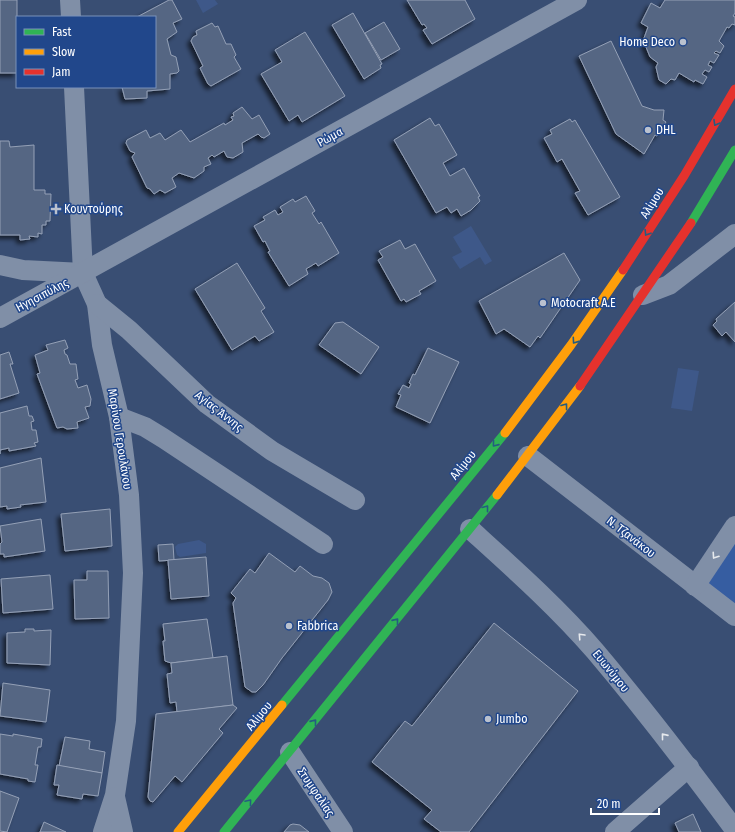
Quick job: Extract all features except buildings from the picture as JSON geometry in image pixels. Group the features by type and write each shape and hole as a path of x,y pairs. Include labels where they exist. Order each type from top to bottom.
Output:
{"main road":[{"name":"Αλίμου","path":"178,832 490,451 562,360 617,281 715,124 735,89"},
{"path":"224,832 528,456 597,363 644,295 700,209 735,150"}],"street":[{"path":"70,0 70,16"},
{"name":"Ρώμα","path":"83,273 577,0"},
{"name":"Μαρίνου Γερουλάνου","path":"74,88 83,273 97,304 102,345 119,417 129,495 133,572 126,721 115,795"},
{"path":"644,295 669,285 735,234"},
{"path":"0,265 23,270 83,273"},
{"name":"Ηγησιπύλης","path":"0,318 83,273"},
{"name":"Αγίας Άννης","path":"97,304 129,330 207,404 272,451 355,500"},
{"path":"119,417 145,427 163,438 323,544"},
{"name":"Ν. Τζανάκου","path":"528,456 735,616"},
{"path":"695,586 735,526"},
{"name":"Ευωνύμου","path":"470,529 562,616 595,651 689,767 735,830"},
{"name":"Στυμφαλίας","path":"290,752 343,832"},
{"path":"615,832 689,767"},
{"path":"104,832 115,795"},
{"path":"115,795 123,832"}],"shaded area":[{"path":"196,0 215,0 218,4 203,13"},
{"path":"471,226 492,261 485,265 480,257 460,269 452,257 462,252 453,237"},
{"path":"678,368 699,371 692,411 671,408"},
{"path":"199,540 206,544 206,553 180,557 177,555 175,547 178,544"},
{"path":"735,543 735,605 707,584"}],"traffic: fast":[{"path":"691,223 735,150"},
{"path":"282,705 505,433"},
{"path":"224,832 497,495"}],"traffic: slow":[{"path":"505,433 571,345 623,270"},
{"path":"497,495 580,386"},
{"path":"178,832 282,705"}],"traffic: jam":[{"path":"623,270 684,176 735,89"},
{"path":"580,386 691,223"}],"place":[{"name":"Home Deco","path":"683,42"},
{"name":"DHL","path":"648,130"},
{"name":"Κουντούρης","path":"56,209"},
{"name":"Motocraft Α.Ε","path":"543,303"},
{"name":"Fabbrica","path":"289,626"},
{"name":"Jumbo","path":"488,719"}]}
